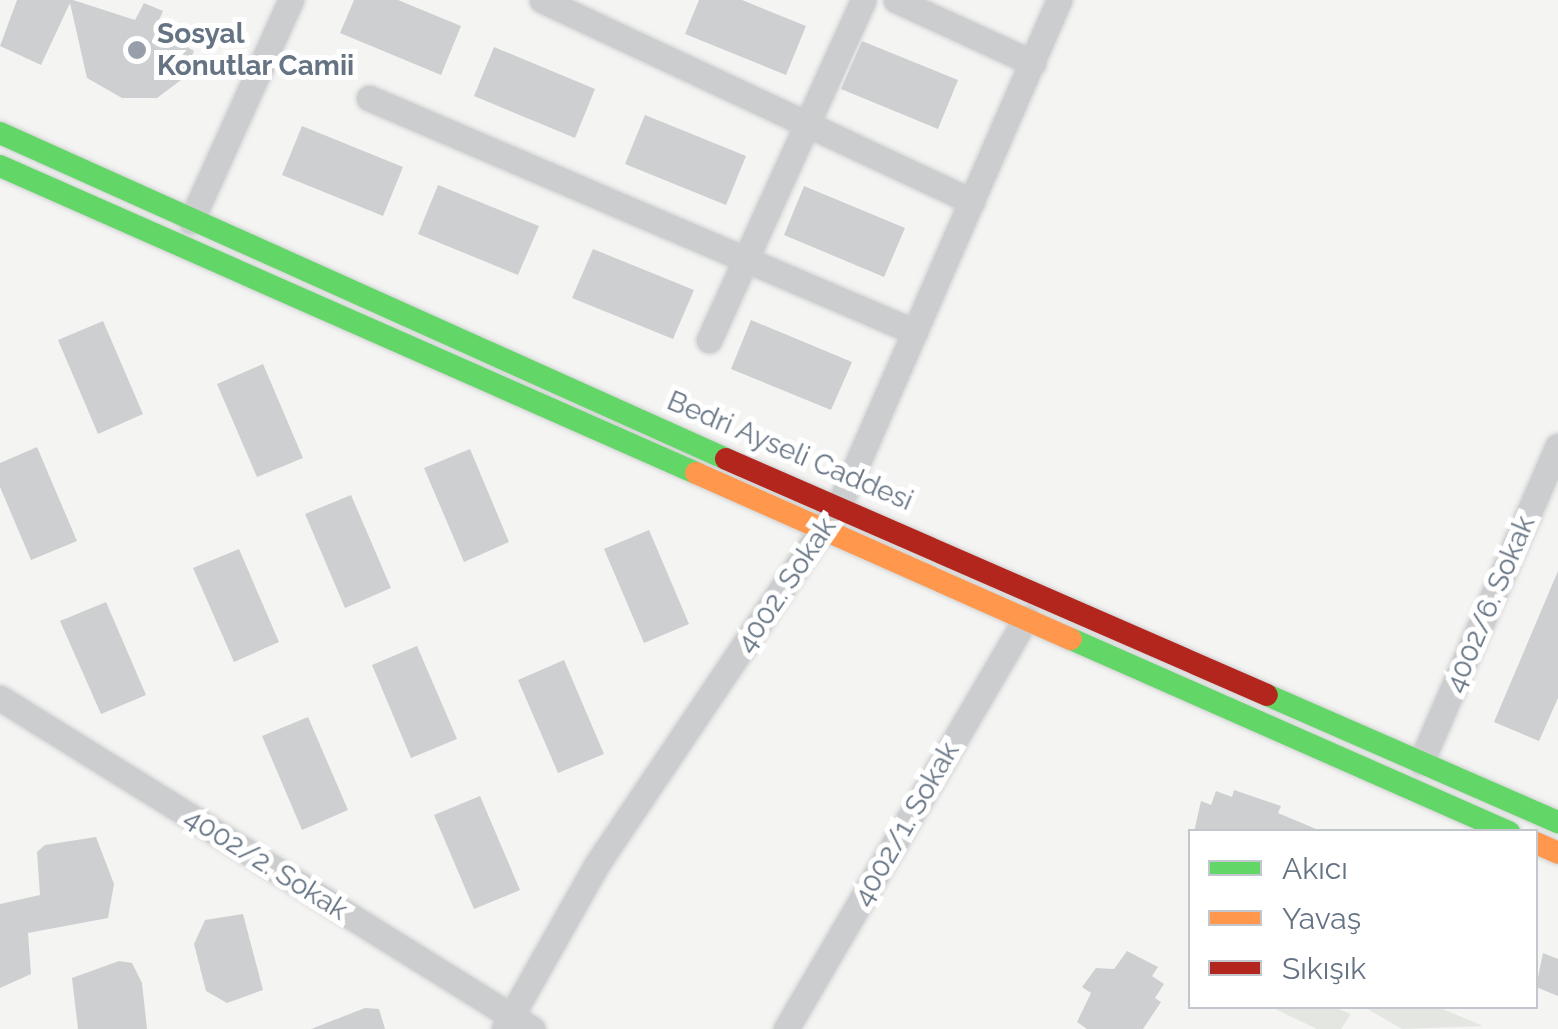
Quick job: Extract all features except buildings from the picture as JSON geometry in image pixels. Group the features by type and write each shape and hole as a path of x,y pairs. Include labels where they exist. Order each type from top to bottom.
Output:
{"main road":[{"name":"Bedri Ayseli Caddesi","path":"0,133 191,221 840,503 1558,822"},
{"path":"0,166 1502,829"}],"street":[{"path":"191,221 290,0"},
{"path":"542,0 972,202"},
{"path":"709,340 863,0"},
{"path":"896,0 1033,63"},
{"name":"4002. Sokak","path":"516,1025 597,864 840,503 1059,0"},
{"path":"369,98 914,332"},
{"name":"4002/6. Sokak","path":"1422,762 1558,446"},
{"name":"4002/1. Sokak","path":"786,1029 1026,618"},
{"name":"4002/2. Sokak","path":"0,698 516,1025"}],"shaded area":[{"path":"1275,1009 1339,1009 1351,1014 1341,1029 1317,1029"},
{"path":"1367,1009 1443,1009 1483,1026 1402,1029"}],"traffic: fast":[{"path":"0,133 726,459"},
{"path":"0,166 696,473"},
{"path":"1071,639 1502,829"},
{"path":"1267,695 1558,822"}],"traffic: slow":[{"path":"696,473 1071,639"},
{"path":"1538,844 1558,853"}],"traffic: jam":[{"path":"726,459 1267,695"}],"place":[{"name":"Sosyal Konutlar Camii","path":"137,50"}]}
